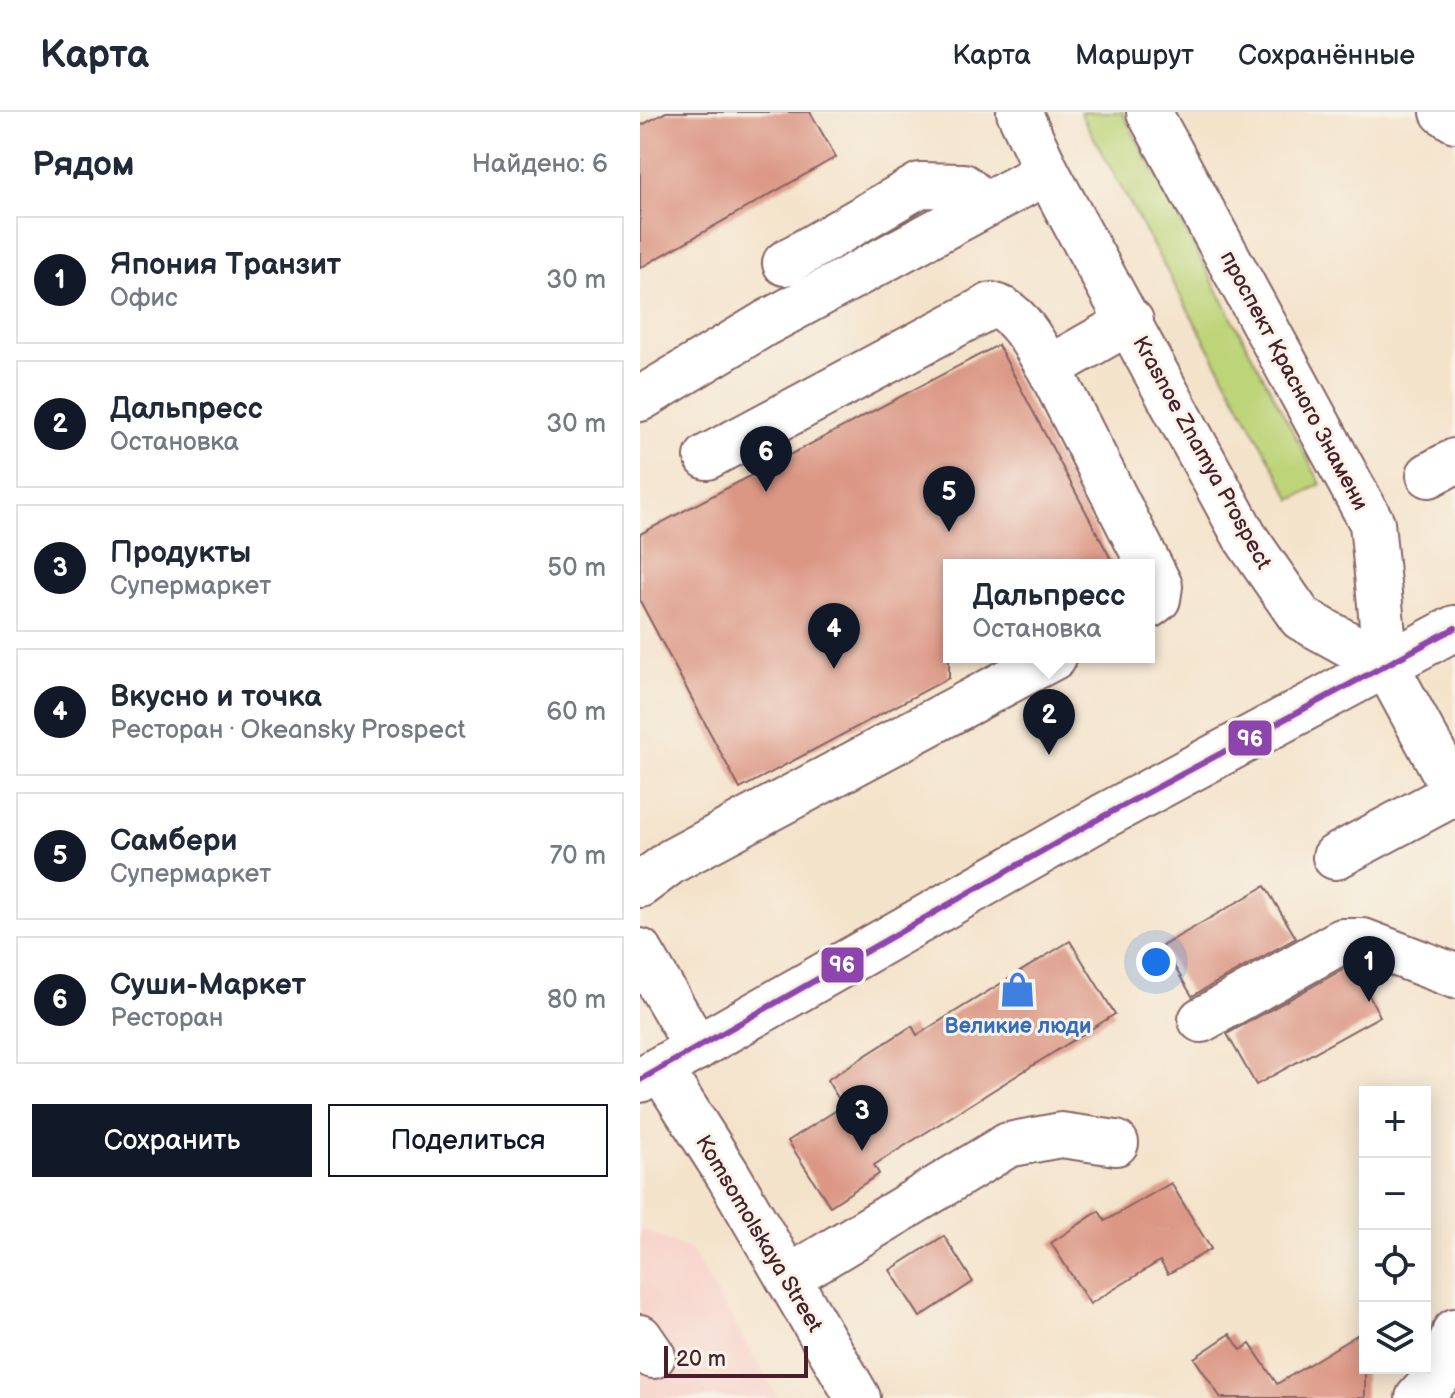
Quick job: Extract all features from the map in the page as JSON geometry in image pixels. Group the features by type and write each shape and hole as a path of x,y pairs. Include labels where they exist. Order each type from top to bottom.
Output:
{"main road":[{"name":"Krasnoe Znamya Prospect","path":"1019,112 1047,172 1131,321 1245,537 1301,618 1386,665"},
{"name":"проспект Красного Знамени","path":"1149,112 1372,523 1386,665"},
{"path":"1443,112 1455,120"},
{"path":"640,399 766,323 1047,172"},
{"path":"785,263 920,185 963,186 986,205"},
{"path":"707,457 992,305 1008,311 1015,318 1049,368 1146,559"},
{"path":"1049,368 1131,321"},
{"path":"1155,576 1160,586 1155,601"},
{"path":"650,1075 1102,817 1455,628"},
{"path":"640,885 672,861 1043,663"},
{"path":"1335,857 1455,793 1386,665"},
{"path":"1201,1020 1342,941 1363,941 1455,976"},
{"path":"640,951 697,1048"},
{"name":"Komsomolskaya Street","path":"650,1075 788,1278 858,1398"},
{"path":"788,1278 1008,1145 1061,1135 1116,1143"},
{"path":"1418,1398 1442,1372 1455,1331"}],"shaded area":[{"path":"640,1229 691,1250 778,1398 640,1398"}],"green space":[{"path":"1080,112 1122,112 1321,484 1292,500"}],"building":[{"path":"666,112 810,112 836,157 640,268 640,126"},
{"path":"998,345 1111,559 943,559 943,663 949,663 949,678 740,789 640,601 640,534"},
{"path":"1265,886 1296,938 1192,996 1162,946"},
{"path":"1070,941 1115,1014 874,1165 879,1174 830,1206 788,1141 843,1106 827,1080 912,1026 917,1035"},
{"path":"1353,966 1380,1016 1256,1085 1227,1034"},
{"path":"1171,1183 1211,1249 1168,1274 1160,1261 1090,1304 1051,1243 1099,1211 1105,1221"},
{"path":"944,1236 973,1282 920,1317 890,1270"},
{"path":"1230,1334 1241,1350 1250,1344 1277,1384 1359,1334 1359,1374 1365,1374 1365,1398 1221,1398 1194,1358"}],"transit line":[{"name":"96","path":"640,1080 1102,817 1455,628"}],"place":[{"name":"Суши-Маркет","path":"766,492"},
{"name":"Самбери","path":"949,532"},
{"name":"Вкусно и точка","path":"834,669"},
{"name":"Дальпресс","path":"1049,755"},
{"name":"Великие люди","path":"1018,989"},
{"name":"Япония Транзит","path":"1369,1002"},
{"name":"Продукты","path":"862,1151"}]}
